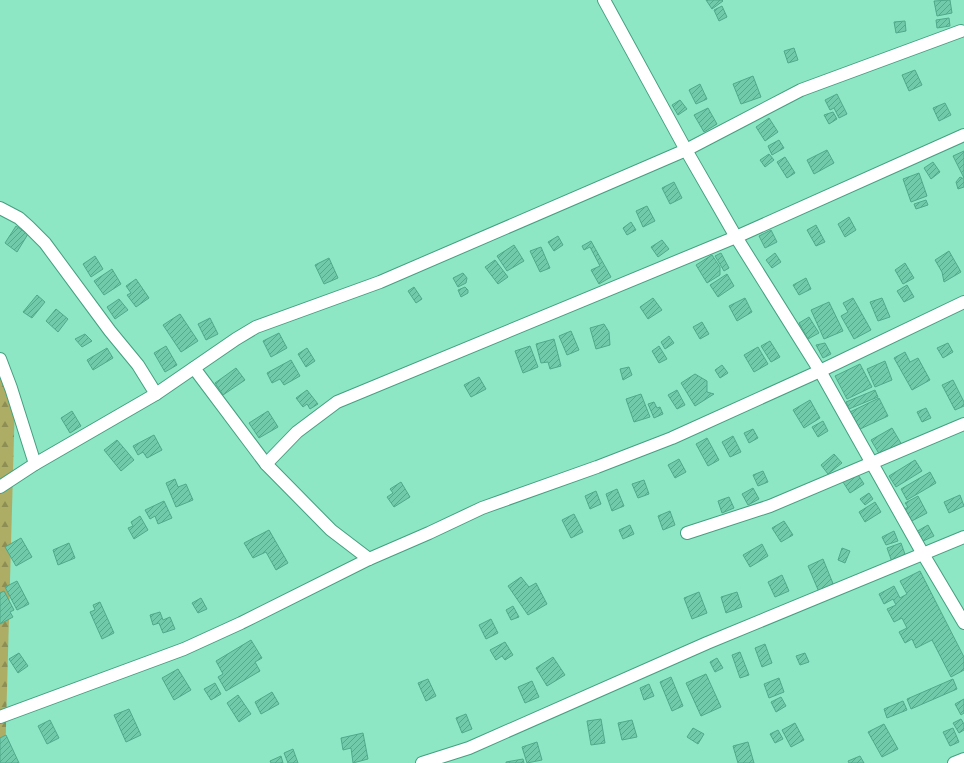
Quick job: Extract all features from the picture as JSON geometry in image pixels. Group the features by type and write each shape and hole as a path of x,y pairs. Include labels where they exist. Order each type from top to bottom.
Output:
{"street":[{"path":"604,0 686,150 736,236 820,371 922,554 964,623"},
{"path":"0,487 34,464 156,394 256,327 380,282 686,150 801,90 962,31"},
{"path":"266,464 297,432 337,402 736,236 964,135"},
{"path":"0,208 19,218 45,243 110,331 138,365 156,394"},
{"path":"0,717 184,649 241,623 369,559 430,533 482,508 597,467 672,438 820,371 964,302"},
{"path":"0,359 11,388 34,464"},
{"path":"194,368 266,464 331,530 369,559"},
{"path":"687,533 770,506 871,462 964,424"},
{"path":"422,763 469,748 707,643 964,537"},
{"path":"954,763 964,759"}],"green space":[{"path":"0,363 15,400 5,763 0,763"}],"building":[{"path":"706,0 722,0 723,1 712,9"},
{"path":"950,0 952,13 937,16 934,1"},
{"path":"722,6 727,17 719,21 714,10"},
{"path":"949,18 950,26 937,28 936,20"},
{"path":"905,21 906,31 896,33 894,22"},
{"path":"794,48 798,60 788,63 784,51"},
{"path":"915,70 922,85 909,91 902,75"},
{"path":"753,76 761,97 741,104 733,84"},
{"path":"700,84 707,99 696,104 689,90"},
{"path":"837,94 847,114 839,118 834,108 830,110 825,100"},
{"path":"680,100 687,109 678,115 672,105"},
{"path":"945,103 951,115 939,121 933,108"},
{"path":"708,108 717,124 704,132 694,115"},
{"path":"833,112 837,119 829,124 824,115"},
{"path":"769,118 778,132 765,141 756,127"},
{"path":"779,140 784,148 772,155 768,146"},
{"path":"827,150 834,163 814,174 807,160"},
{"path":"964,151 964,178 953,156"},
{"path":"769,154 774,160 765,167 760,160"},
{"path":"785,157 795,173 787,178 777,162"},
{"path":"933,162 940,172 931,179 924,168"},
{"path":"919,173 927,196 911,202 903,179"},
{"path":"960,177 964,179 964,187 958,189 956,182"},
{"path":"674,182 682,198 670,204 662,188"},
{"path":"926,200 928,205 916,209 914,204"},
{"path":"647,206 655,221 643,227 636,211"},
{"path":"849,217 856,230 845,237 838,224"},
{"path":"631,222 636,230 627,235 623,228"},
{"path":"816,225 825,242 816,246 807,230"},
{"path":"16,226 28,234 17,252 5,243"},
{"path":"771,230 777,242 765,248 759,236"},
{"path":"558,236 563,245 554,251 548,242"},
{"path":"662,240 669,249 658,257 651,247"},
{"path":"591,241 611,277 599,284 591,270 600,266 590,247 584,250 582,246"},
{"path":"514,245 524,261 507,271 497,256"},
{"path":"541,247 550,268 540,272 530,251"},
{"path":"949,251 961,272 944,282 942,272 935,260"},
{"path":"721,253 729,268 724,271 715,256"},
{"path":"775,253 781,262 772,268 766,260"},
{"path":"712,255 720,267 720,275 707,283 696,265"},
{"path":"95,256 103,269 91,277 83,264"},
{"path":"329,258 338,278 324,284 315,265"},
{"path":"495,260 508,277 498,284 485,267"},
{"path":"905,263 914,278 903,284 895,270"},
{"path":"112,269 121,284 104,295 94,281"},
{"path":"463,273 467,278 466,283 458,287 453,278"},
{"path":"727,274 734,286 718,297 710,285"},
{"path":"806,278 811,289 799,295 793,285"},
{"path":"136,279 149,298 136,307 127,295 131,293 126,286"},
{"path":"907,285 914,297 904,302 897,291"},
{"path":"414,287 422,299 416,303 408,291"},
{"path":"465,287 468,290 468,293 461,297 458,290"},
{"path":"37,295 45,302 32,318 23,312"},
{"path":"653,298 662,310 648,319 640,307"},
{"path":"745,298 752,312 737,321 729,306"},
{"path":"853,298 871,330 854,339 841,316 848,312 843,303"},
{"path":"882,298 890,317 878,321 870,302"},
{"path":"119,299 128,310 115,319 107,307"},
{"path":"829,302 843,331 824,339 811,310"},
{"path":"56,309 68,319 58,332 46,321"},
{"path":"180,314 198,341 181,352 163,325"},
{"path":"809,317 819,333 808,339 799,323"},
{"path":"210,318 218,334 206,340 198,324"},
{"path":"702,322 709,334 700,339 693,327"},
{"path":"604,324 609,332 610,345 596,349 590,328"},
{"path":"571,331 579,350 567,355 559,336"},
{"path":"279,333 287,348 271,357 263,341"},
{"path":"85,334 92,341 82,347 75,339"},
{"path":"669,336 674,343 665,349 661,342"},
{"path":"554,339 561,366 550,369 548,362 541,363 536,344"},
{"path":"770,341 780,357 771,362 761,346"},
{"path":"825,343 831,354 823,358 816,345"},
{"path":"948,343 953,352 943,358 937,348"},
{"path":"166,346 177,365 165,372 154,353"},
{"path":"530,346 538,367 523,373 515,351"},
{"path":"659,346 667,359 659,363 652,351"},
{"path":"758,347 768,364 754,372 744,355"},
{"path":"107,348 113,358 93,370 87,360"},
{"path":"307,348 315,361 306,367 298,354"},
{"path":"905,352 910,362 918,358 930,380 912,390 894,358"},
{"path":"291,360 300,376 284,385 280,379 272,383 267,373"},
{"path":"885,361 892,380 875,387 867,369"},
{"path":"860,364 872,387 847,399 835,376"},
{"path":"722,365 728,373 720,378 715,370"},
{"path":"629,367 632,375 623,380 620,369"},
{"path":"236,368 245,380 223,395 215,383"},
{"path":"695,374 707,381 707,392 714,394 695,406 681,383"},
{"path":"479,377 486,389 471,397 464,385"},
{"path":"953,380 964,402 964,406 955,410 942,385"},
{"path":"307,390 318,404 310,409 307,404 303,407 296,398"},
{"path":"677,390 685,405 677,409 668,395"},
{"path":"875,390 878,397 849,409 846,402"},
{"path":"641,394 650,417 634,422 626,399"},
{"path":"879,398 888,416 858,430 850,412"},
{"path":"810,400 820,418 804,428 793,410"},
{"path":"654,402 657,408 660,407 663,414 654,418 648,404"},
{"path":"926,408 931,418 922,422 917,412"},
{"path":"72,411 81,426 70,433 61,418"},
{"path":"268,411 278,427 259,438 249,423"},
{"path":"823,421 828,431 818,437 812,427"},
{"path":"892,428 902,445 881,457 871,440"},
{"path":"753,429 758,438 749,443 744,433"},
{"path":"154,435 162,450 147,458 143,452 138,455 133,446"},
{"path":"733,436 741,452 730,457 722,442"},
{"path":"707,438 719,460 708,466 696,444"},
{"path":"117,440 134,460 121,471 104,450"},
{"path":"834,454 842,463 828,474 821,465"},
{"path":"679,459 686,472 675,478 668,465"},
{"path":"915,460 922,471 896,487 889,476"},
{"path":"763,471 768,482 758,486 753,475"},
{"path":"930,472 936,483 907,500 901,489"},
{"path":"857,473 864,484 850,493 843,482"},
{"path":"175,479 178,487 186,484 193,500 176,507 166,483"},
{"path":"644,480 649,494 638,498 632,484"},
{"path":"401,482 410,497 394,507 387,497 393,493 390,489"},
{"path":"753,488 759,499 748,505 742,494"},
{"path":"617,489 624,506 612,511 606,494"},
{"path":"596,491 601,504 590,509 585,496"},
{"path":"869,493 873,499 865,505 860,499"},
{"path":"960,495 964,506 949,513 944,502"},
{"path":"918,496 927,513 908,523 901,511 908,507 905,503"},
{"path":"729,497 734,508 722,513 718,501"},
{"path":"164,501 172,518 158,524 155,516 150,519 145,510"},
{"path":"875,502 881,512 865,522 859,512"},
{"path":"670,511 675,525 663,530 658,516"},
{"path":"574,514 583,532 571,538 562,520"},
{"path":"140,516 148,530 134,539 128,528 133,526 131,522"},
{"path":"784,521 793,535 781,542 772,528"},
{"path":"630,525 634,534 623,539 619,530"},
{"path":"928,525 934,536 919,543 914,533"},
{"path":"269,530 288,563 276,570 266,552 253,558 244,543"},
{"path":"894,531 898,541 886,545 882,537"},
{"path":"21,538 32,557 16,566 5,547"},
{"path":"69,543 75,558 58,565 53,550"},
{"path":"901,543 906,557 892,562 887,548"},
{"path":"762,544 768,556 750,567 743,555"},
{"path":"842,548 850,551 845,563 838,560"},
{"path":"823,559 834,586 819,592 808,566"},
{"path":"920,571 964,657 964,670 951,677 932,640 916,648 912,639 905,643 899,632 907,628 902,618 894,622 887,609 896,605 893,599 884,604 879,594 894,586 900,598 907,594 900,581"},
{"path":"782,575 789,591 775,597 768,582"},
{"path":"521,577 529,587 536,583 547,604 528,615 508,586"},
{"path":"17,581 29,604 17,610 5,587"},
{"path":"4,591 14,610 10,612 13,617 0,624 0,593"},
{"path":"699,592 707,613 692,619 684,598"},
{"path":"737,592 742,607 726,613 721,597"},
{"path":"201,598 207,609 198,613 192,603"},
{"path":"100,602 114,633 102,639 90,612 95,610 93,605"},
{"path":"513,606 519,617 511,620 506,610"},
{"path":"160,612 163,620 170,617 175,629 163,633 159,623 153,625 150,615"},
{"path":"491,619 498,633 486,639 479,625"},
{"path":"251,640 262,658 255,662 260,671 226,691 218,677 223,674 216,661"},
{"path":"505,642 513,655 505,660 502,656 496,660 490,650"},
{"path":"765,644 772,663 762,667 755,648"},
{"path":"740,652 749,675 740,678 732,655"},
{"path":"19,653 28,666 18,673 9,659"},
{"path":"805,653 809,662 800,665 796,656"},
{"path":"553,657 565,675 547,686 536,668"},
{"path":"717,658 723,668 715,672 710,662"},
{"path":"178,669 191,690 174,700 162,678"},
{"path":"706,674 721,707 701,716 686,683"},
{"path":"671,677 683,706 672,711 660,682"},
{"path":"779,678 784,692 769,698 764,684"},
{"path":"428,679 436,696 426,701 418,683"},
{"path":"953,679 957,689 911,709 907,699"},
{"path":"532,681 539,697 525,703 518,687"},
{"path":"215,683 221,694 211,700 204,689"},
{"path":"649,684 654,696 644,700 640,688"},
{"path":"272,692 279,704 261,714 255,702"},
{"path":"238,695 251,714 239,722 227,703"},
{"path":"781,697 786,706 776,712 771,702"},
{"path":"964,699 964,713 961,715 955,704"},
{"path":"903,701 907,710 887,718 884,709"},
{"path":"129,709 141,735 126,742 114,715"},
{"path":"466,714 472,729 462,733 456,718"},
{"path":"601,719 605,743 591,745 587,721"},
{"path":"961,719 964,724 964,730 959,733 953,723"},
{"path":"50,720 59,738 47,744 38,726"},
{"path":"632,720 637,737 622,740 618,723"},
{"path":"795,723 804,740 791,747 782,730"},
{"path":"884,724 898,749 882,757 868,732"},
{"path":"693,728 704,734 698,744 687,737"},
{"path":"953,728 959,742 950,746 943,732"},
{"path":"778,730 783,739 775,743 770,734"},
{"path":"363,733 368,759 353,763 351,748 343,750 341,738"},
{"path":"6,735 19,763 0,763 0,738"},
{"path":"537,742 542,760 527,763 522,747"},
{"path":"748,742 754,763 738,763 733,746"},
{"path":"293,749 298,763 288,763 284,753"},
{"path":"281,756 283,763 271,763 270,761"},
{"path":"860,756 864,763 849,763 848,761"},
{"path":"523,759 524,763 506,763 506,762"}]}
